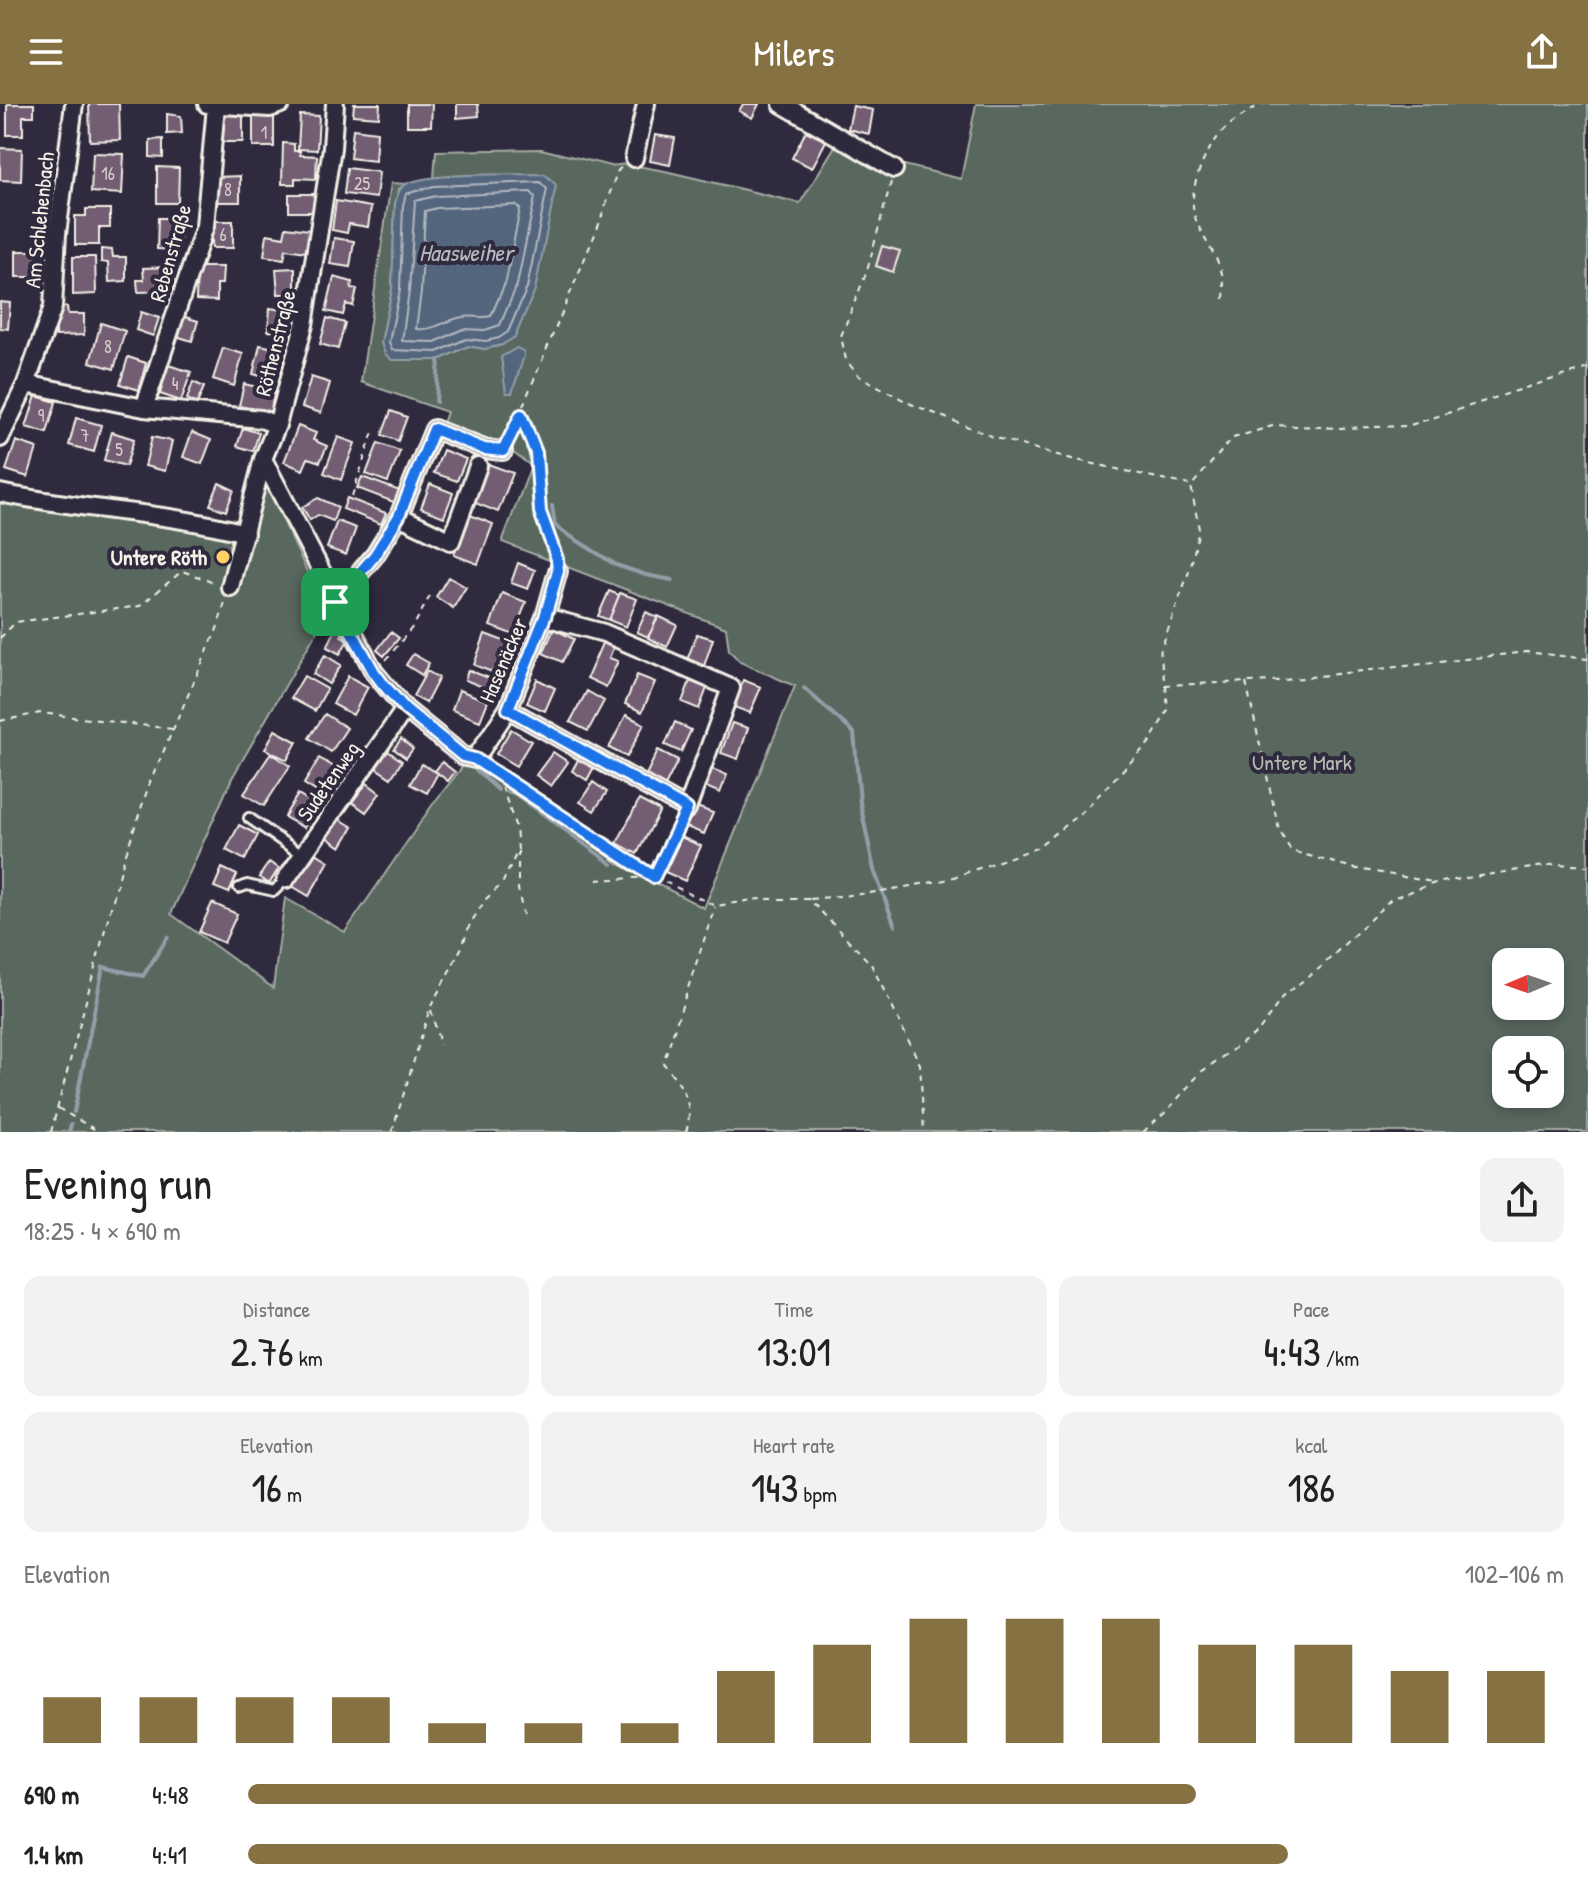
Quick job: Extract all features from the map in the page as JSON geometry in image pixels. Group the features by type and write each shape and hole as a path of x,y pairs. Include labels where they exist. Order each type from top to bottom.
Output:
{"street":[{"name":"Am Schlehenbach","path":"0,438 26,384 53,307 57,234 74,104"},
{"path":"211,105 270,108 281,104"},
{"name":"Röthenstraße","path":"230,587 263,459 277,425 304,325 332,148 335,104"},
{"path":"634,158 646,104"},
{"path":"782,104 894,169"},
{"name":"Rebenstraße","path":"144,408 205,226 211,105"},
{"path":"26,384 144,408 261,419 277,425"},
{"path":"335,602 375,555 399,516 434,429 484,449 503,451"},
{"path":"263,459 374,672 405,709 463,756 475,759"},
{"path":"399,516 451,541 478,466"},
{"path":"0,493 53,504 205,522 245,533"},
{"name":"Hasenäcker","path":"475,759 508,709 545,617 558,571"},
{"path":"508,709 687,809 731,688 604,633 545,617"},
{"name":"Sudetenweg","path":"286,879 405,709"}],"lane":[{"path":"249,818 302,856"},
{"path":"239,888 247,885 274,891 286,879"}],"path":[{"path":"1224,299 1222,270 1194,217 1194,188 1217,139 1260,104"},
{"path":"503,451 521,415 542,356 598,227 617,172 634,158"},
{"path":"894,169 867,271 841,336 846,360 859,376 911,404 996,438 1191,486"},
{"path":"1191,486 1233,438 1276,425 1340,428 1407,426 1588,368"},
{"path":"521,415 536,453 539,504 558,571"},
{"path":"352,496 373,432"},
{"path":"475,759 654,877 716,906 759,899 809,899 870,893 945,880 1036,848 1084,810 1149,743 1168,710 1160,652 1191,566 1199,529 1191,486"},
{"path":"0,638 16,622 140,606 182,571 230,587 217,629 150,782 123,862 51,1132"},
{"path":"374,672 392,655 414,625 431,594"},
{"path":"1165,685 1276,681 1526,652 1588,659"},
{"path":"1245,681 1279,830 1291,851 1357,869 1435,883"},
{"path":"0,721 40,713 173,729"},
{"path":"498,775 516,828 518,889 523,915"},
{"path":"654,877 687,809"},
{"path":"392,1132 430,1008 462,947 470,924 486,899 502,884 518,850"},
{"path":"1143,1132 1167,1111 1201,1072 1259,1031 1284,995 1321,967 1392,898 1435,883 1557,864 1588,866"},
{"path":"595,880 654,877"},
{"path":"809,899 871,964 920,1064 924,1132"},
{"path":"686,1132 689,1122 684,1088 663,1063 716,906"},
{"path":"430,1008 440,1045"},
{"path":"57,1108 99,1132"}],"green space":[{"name":"Untere Mark","path":"976,104 1588,104 1588,1132 0,1132 0,498 234,535 266,484 327,614 232,778 171,914 273,988 285,898 345,932 433,804 472,755 619,864 704,908 795,686 740,662 729,650 726,628 502,542 531,466 509,450 442,426 447,412 361,382 391,183 407,184 399,189 395,203 392,290 381,343 439,360 468,346 485,349 502,345 440,178 434,178 436,151 541,149 611,166 626,164 665,171 800,203 837,143 896,163 961,179"}],"water":[{"name":"Haasweiher","path":"545,174 556,185 535,290 515,337 502,345 485,349 468,346 439,360 392,360 385,354 381,343 392,290 395,203 401,189 408,183 437,177"},
{"path":"517,348 524,352 524,356 512,393 506,393 501,357"}],"building":[{"path":"7,104 34,104 34,116 23,116 23,135 7,135"},
{"path":"89,104 119,104 120,140 90,141"},
{"path":"354,104 380,104 379,117 353,115"},
{"path":"407,104 432,104 431,126 407,126"},
{"path":"457,104 478,104 479,116 457,118"},
{"path":"743,104 759,104 752,118 739,111"},
{"path":"853,106 873,110 869,134 848,129"},
{"path":"167,114 181,116 182,133 167,134"},
{"path":"223,114 243,114 243,142 223,142"},
{"path":"300,115 319,116 317,150 298,149"},
{"path":"253,116 274,117 274,147 253,147"},
{"path":"353,129 377,132 375,161 350,158"},
{"path":"806,131 826,141 812,168 792,158"},
{"path":"655,135 675,138 670,165 650,161"},
{"path":"163,139 163,158 150,157 150,140"},
{"path":"283,143 294,144 294,151 300,151 300,155 317,156 316,179 295,178 295,184 282,184"},
{"path":"0,148 22,149 21,181 0,180"},
{"path":"93,153 124,154 122,194 91,192"},
{"path":"157,167 179,168 178,203 157,203"},
{"path":"347,168 379,172 376,198 344,194"},
{"path":"240,176 240,202 217,202 217,177"},
{"path":"289,194 317,194 317,212 289,212"},
{"path":"336,201 371,207 368,227 349,224 347,233 332,230"},
{"path":"86,209 110,209 110,228 99,228 99,245 75,245 75,216 86,216"},
{"path":"158,218 181,218 179,250 157,249"},
{"path":"212,221 233,221 233,248 212,248"},
{"path":"286,227 310,230 307,252 286,249 284,259 264,256 267,234 284,237"},
{"path":"334,238 354,241 350,267 330,264"},
{"path":"882,246 900,251 893,272 876,266"},
{"path":"101,249 112,250 113,257 126,257 126,281 109,282 108,263 101,262"},
{"path":"16,251 37,251 36,277 16,277"},
{"path":"73,257 95,257 96,294 73,295"},
{"path":"170,267 170,291 138,292 137,280 144,280 143,268"},
{"path":"197,267 223,267 222,284 217,284 217,301 196,300"},
{"path":"295,268 295,294 278,294 276,269"},
{"path":"334,277 352,282 351,288 357,289 353,306 346,304 343,315 326,311"},
{"path":"0,302 10,303 8,329 0,328"},
{"path":"56,307 67,307 68,314 84,314 84,335 56,336"},
{"path":"270,308 290,311 287,333 268,331"},
{"path":"141,312 159,318 153,336 136,330"},
{"path":"182,316 198,321 192,341 176,336"},
{"path":"327,318 345,323 338,349 320,344"},
{"path":"101,323 125,331 114,369 90,362"},
{"path":"260,345 279,349 271,379 253,374"},
{"path":"223,348 243,354 234,386 213,379"},
{"path":"128,357 146,363 139,390 120,384"},
{"path":"168,365 191,372 181,401 160,394"},
{"path":"311,377 330,383 321,413 302,407"},
{"path":"193,382 204,387 197,404 187,399"},
{"path":"244,384 275,391 270,413 239,406"},
{"path":"36,396 56,402 47,433 26,427"},
{"path":"391,411 407,417 398,441 382,435"},
{"path":"76,418 101,425 94,452 69,445"},
{"path":"298,426 316,433 313,440 327,446 320,462 308,458 303,470 284,462"},
{"path":"243,428 259,433 253,451 237,446"},
{"path":"112,432 134,439 126,466 104,460"},
{"path":"192,432 211,440 202,464 183,457"},
{"path":"152,437 172,441 165,471 145,466"},
{"path":"338,437 355,443 341,480 324,473"},
{"path":"16,441 37,448 28,477 6,470"},
{"path":"378,443 400,451 388,482 366,474"},
{"path":"443,450 466,459 457,481 434,473"},
{"path":"488,464 513,473 498,512 473,502"},
{"path":"362,477 400,491 396,503 357,488"},
{"path":"219,483 234,490 226,511 210,505"},
{"path":"430,484 453,493 444,517 421,508"},
{"path":"318,498 338,507 333,521 318,515 310,520 302,507"},
{"path":"347,498 386,513 381,524 343,509"},
{"path":"470,515 493,524 478,564 454,555"},
{"path":"337,521 356,528 346,555 327,548"},
{"path":"518,563 535,570 528,589 511,583"},
{"path":"448,577 466,587 453,608 436,597"},
{"path":"609,591 619,595 609,620 598,616"},
{"path":"502,593 526,602 514,635 490,626"},
{"path":"620,593 637,599 626,627 609,620"},
{"path":"646,612 658,618 648,637 637,632"},
{"path":"658,616 677,625 667,647 648,638"},
{"path":"337,627 344,631 341,636 348,640 340,654 327,647"},
{"path":"554,629 574,639 562,662 543,653"},
{"path":"391,632 399,638 384,656 377,650"},
{"path":"485,634 509,643 497,674 474,665"},
{"path":"697,634 713,639 704,666 687,660"},
{"path":"603,641 614,646 609,658 618,661 606,687 587,678"},
{"path":"413,654 429,663 422,675 406,665"},
{"path":"325,655 341,665 329,684 313,674"},
{"path":"468,670 497,681 493,691 465,680"},
{"path":"427,671 439,678 426,703 413,696"},
{"path":"637,675 655,682 642,712 625,704"},
{"path":"304,676 327,689 315,711 291,698"},
{"path":"348,676 368,687 353,715 333,704"},
{"path":"537,679 555,688 545,711 527,703"},
{"path":"743,680 761,687 750,713 734,707"},
{"path":"690,681 707,688 699,709 682,702"},
{"path":"459,690 488,701 480,721 452,710"},
{"path":"587,691 604,701 588,731 570,722"},
{"path":"325,714 347,728 331,752 309,738"},
{"path":"626,715 644,724 627,757 609,748"},
{"path":"675,722 691,730 681,752 665,745"},
{"path":"732,723 748,728 738,759 721,753"},
{"path":"511,729 531,741 516,766 496,754"},
{"path":"275,730 297,742 287,760 265,749"},
{"path":"401,739 413,749 406,758 394,749"},
{"path":"658,750 678,760 665,786 645,777"},
{"path":"388,751 402,761 391,778 376,768"},
{"path":"553,752 568,762 551,786 536,775"},
{"path":"271,753 290,766 264,806 244,794"},
{"path":"319,758 341,771 325,797 304,784"},
{"path":"579,758 594,767 587,780 572,771"},
{"path":"442,762 455,772 448,781 435,771"},
{"path":"421,764 438,773 427,793 410,784"},
{"path":"712,769 727,775 720,793 706,787"},
{"path":"593,782 607,792 594,811 580,802"},
{"path":"367,783 380,793 366,812 352,802"},
{"path":"298,794 317,806 304,828 284,817"},
{"path":"639,800 660,811 637,854 617,843"},
{"path":"694,806 713,813 704,834 686,827"},
{"path":"338,818 353,827 341,847 326,837"},
{"path":"239,825 258,835 245,860 226,850"},
{"path":"681,837 701,846 685,881 665,872"},
{"path":"316,853 329,861 309,896 292,886 307,859 311,861"},
{"path":"269,862 279,868 269,884 259,877"},
{"path":"222,868 237,875 229,893 214,887"},
{"path":"212,903 237,914 224,943 199,932"}],"waterway":[{"path":"436,402 439,360"},
{"path":"552,506 555,525 559,529 616,565 672,580"},
{"path":"804,688 854,733 860,802 874,870 895,926"},
{"path":"473,764 498,790"},
{"path":"507,791 612,864"},
{"path":"74,1112 103,967 143,976 168,937"},
{"path":"69,1132 71,1125"}],"place":[{"name":"Untere Röth","path":"223,557"}],"route":[{"path":"521,415 536,453 537,496 558,571 545,617 508,709 687,809 654,877 475,759 463,756 405,709 374,672 335,602 375,555 399,516 434,429 484,449 503,451 521,415"}]}
